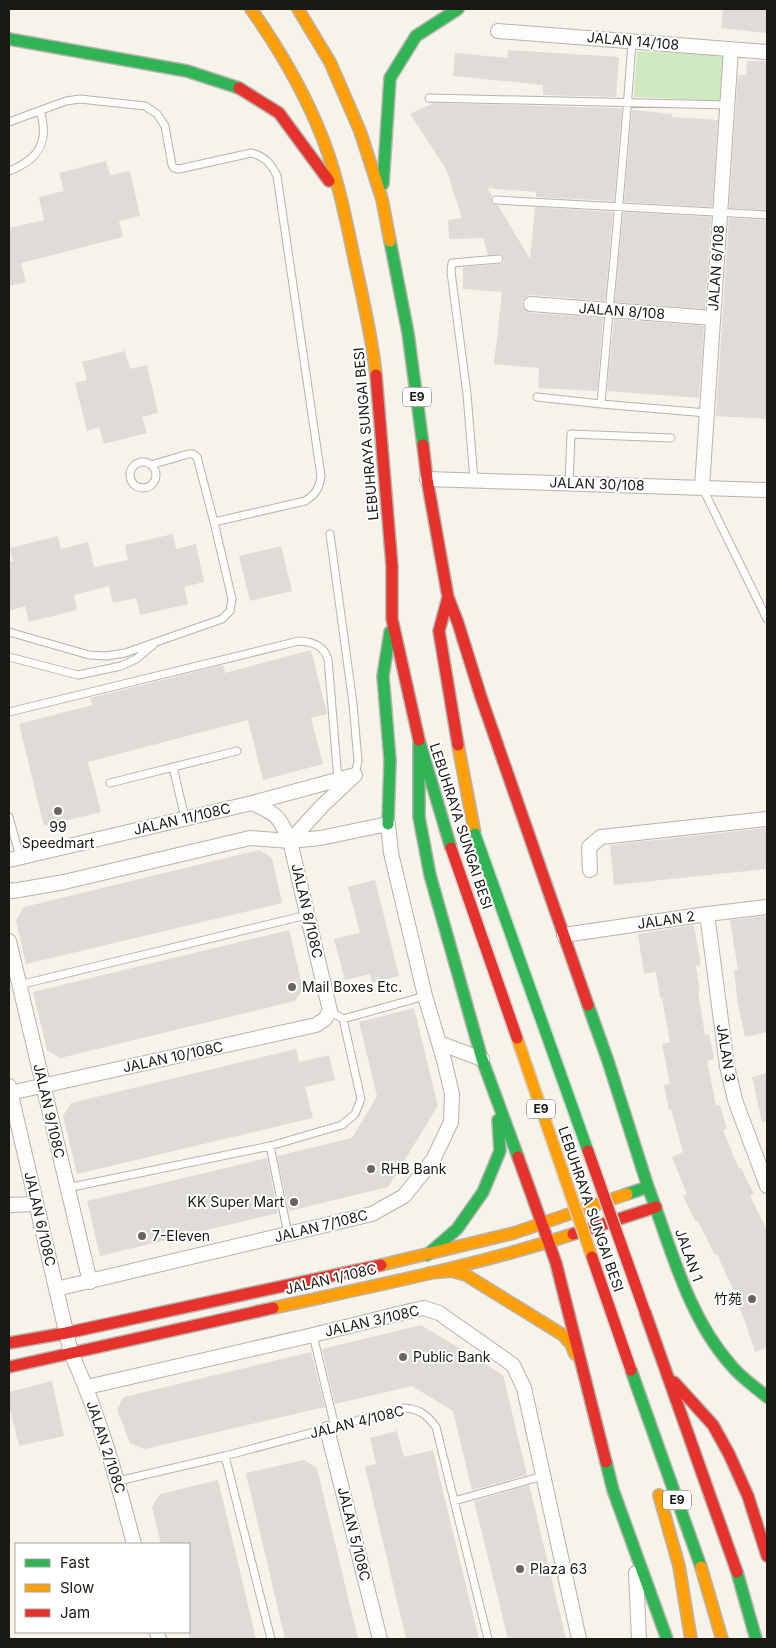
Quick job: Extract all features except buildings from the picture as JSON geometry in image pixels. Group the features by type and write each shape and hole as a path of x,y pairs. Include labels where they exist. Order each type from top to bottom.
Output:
{"main road":[{"name":"LEBUHRAYA SUNGAI BESI","path":"251,9 268,33 299,88 324,142 341,197 373,344 392,566 392,619 418,742 451,848 646,1416 707,1584 722,1639"},
{"name":"LEBUHRAYA SUNGAI BESI","path":"298,9 330,62 360,131 382,198 408,332 427,479 448,597 439,631 475,834 735,1566 756,1639"},
{"path":"382,198 390,78 416,36 458,9"},
{"path":"9,38 187,71 236,86 279,113 341,197"},
{"name":"JALAN 1","path":"448,597 608,1061 648,1187 694,1311 728,1363 767,1397"},
{"path":"388,824 390,760 383,676 392,619"},
{"path":"418,742 419,818 430,874 482,1059 543,1223 556,1264 614,1490 667,1639"},
{"path":"427,1255 457,1229 483,1192 500,1151 497,1099"},
{"name":"JALAN 1/108C","path":"9,1343 427,1255 514,1233 648,1187"},
{"name":"JALAN 1/108C","path":"9,1368 428,1273 549,1242 656,1207"},
{"path":"428,1273 452,1271 466,1275 563,1335 571,1344 584,1372"},
{"path":"668,1375 713,1425 729,1454 748,1496 766,1552"},
{"path":"646,1416 655,1477 679,1566 690,1636"}],"street":[{"name":"JALAN 14/108","path":"498,31 767,52"},
{"name":"JALAN 6/108","path":"702,488 731,49"},
{"name":"JALAN 8/108","path":"531,304 713,318"},
{"name":"JALAN 30/108","path":"427,479 767,490"},
{"name":"JALAN 11/108C","path":"14,859 252,803 355,776"},
{"path":"290,840 322,806 355,776"},
{"name":"JALAN 8/108C","path":"252,803 272,812 282,822 290,840 330,1011"},
{"path":"590,870 589,847 601,837 767,819"},
{"path":"9,890 13,891 64,882 250,838 290,840 320,838 388,824"},
{"name":"JALAN 7/108C","path":"56,1289 372,1214 404,1196 433,1160 451,1122 452,1094 425,996 391,853 388,824"},
{"name":"JALAN 2","path":"564,934 767,907"},
{"name":"JALAN 3","path":"707,914 729,1075 735,1100 767,1186"},
{"name":"JALAN 9/108C","path":"9,941 90,1282"},
{"name":"JALAN 10/108C","path":"10,1089 43,1086 316,1025 325,1019 330,1011"},
{"path":"439,1043 482,1059"},
{"name":"JALAN 6/108C","path":"10,1089 71,1353"},
{"path":"9,1205 36,1204"},
{"name":"JALAN 3/108C","path":"87,1388 424,1308 438,1313 513,1365 524,1388 578,1639"},
{"name":"JALAN 2/108C","path":"71,1353 87,1388 118,1481 134,1543"},
{"name":"JALAN 5/108C","path":"331,1428 380,1639"},
{"path":"635,1551 639,1639"}],"lane":[{"path":"601,404 608,310 620,207 632,41"},
{"path":"429,98 728,105"},
{"path":"9,122 66,101 80,99 145,106 157,114 165,126 174,168 179,169 251,153 267,160 272,167 276,176 321,476 315,494 305,500 214,522"},
{"path":"9,171 29,161 36,156 40,149 44,125 40,111"},
{"path":"496,200 767,215"},
{"path":"474,480 467,394 450,272 452,262 499,259"},
{"path":"537,396 601,404 707,413"},
{"path":"569,484 571,434 671,438"},
{"path":"9,632 89,655 106,656 124,653 210,624 222,619 230,611 232,598 197,457 193,454 188,454 152,465"},
{"path":"702,488 767,619"},
{"path":"330,534 353,704 358,761 355,776"},
{"path":"10,659 78,674 121,666 136,659 157,641"},
{"path":"9,712 299,641 312,642 326,652 328,659 338,780"},
{"path":"110,783 237,751"},
{"path":"173,767 186,818"},
{"path":"9,816 14,859"},
{"path":"19,984 307,915"},
{"path":"343,1019 425,996"},
{"path":"67,1188 270,1146 342,1125 355,1114 361,1099 343,1019 330,1011"},
{"path":"270,1146 288,1234"},
{"path":"313,1335 331,1428"},
{"name":"JALAN 4/108C","path":"118,1481 225,1456 404,1408 414,1409 428,1416 436,1428 488,1639"},
{"path":"225,1456 271,1639"},
{"path":"454,1500 543,1476"}],"green space":[{"path":"637,51 725,55 722,101 634,97"}],"traffic: fast":[{"path":"383,184 390,78 416,36 458,9"},
{"path":"9,39 187,71 239,88"},
{"path":"390,241 408,333 423,445"},
{"path":"388,824 390,760 383,676 390,632"},
{"path":"419,740 451,848"},
{"path":"419,742 419,817 430,875 482,1059 518,1157"},
{"path":"475,834 588,1151"},
{"path":"588,1005 648,1187"},
{"path":"427,1255 457,1229 483,1192 500,1151 498,1120"},
{"path":"627,1194 648,1187 682,1280 702,1324 715,1345 734,1369 767,1397"},
{"path":"631,1370 701,1567"},
{"path":"606,1462 613,1490 667,1639"},
{"path":"737,1572 756,1639"}],"traffic: slow":[{"path":"251,9 272,40 301,90 324,142 342,204 370,334 376,375"},
{"path":"298,9 330,62 360,131 382,199 390,241"},
{"path":"458,745 475,834"},
{"path":"517,1038 592,1257"},
{"path":"381,1265 514,1233 627,1194"},
{"path":"273,1308 461,1266 573,1234"},
{"path":"429,1273 451,1271 466,1275 563,1335 571,1344 575,1354"},
{"path":"659,1495 679,1566 691,1639"},
{"path":"701,1567 722,1639"}],"traffic: jam":[{"path":"239,88 279,113 329,181"},
{"path":"376,375 392,566 392,619 419,740"},
{"path":"423,445 427,479 448,597 439,631 458,745"},
{"path":"448,597 588,1005"},
{"path":"451,848 517,1038"},
{"path":"588,1151 645,1312"},
{"path":"518,1157 556,1263 606,1462"},
{"path":"573,1234 656,1207"},
{"path":"592,1257 631,1370"},
{"path":"9,1343 66,1333 381,1265"},
{"path":"9,1367 273,1308"},
{"path":"645,1312 737,1572"},
{"path":"674,1382 713,1425 729,1454 748,1496 767,1556"}],"place":[{"name":"99 Speedmart","path":"58,811"},
{"name":"Mail Boxes Etc.","path":"292,987"},
{"name":"RHB Bank","path":"371,1169"},
{"name":"KK Super Mart","path":"294,1202"},
{"name":"7-Eleven","path":"142,1236"},
{"name":"竹苑","path":"752,1299"},
{"name":"Public Bank","path":"403,1357"},
{"name":"Plaza 63","path":"520,1569"}]}
